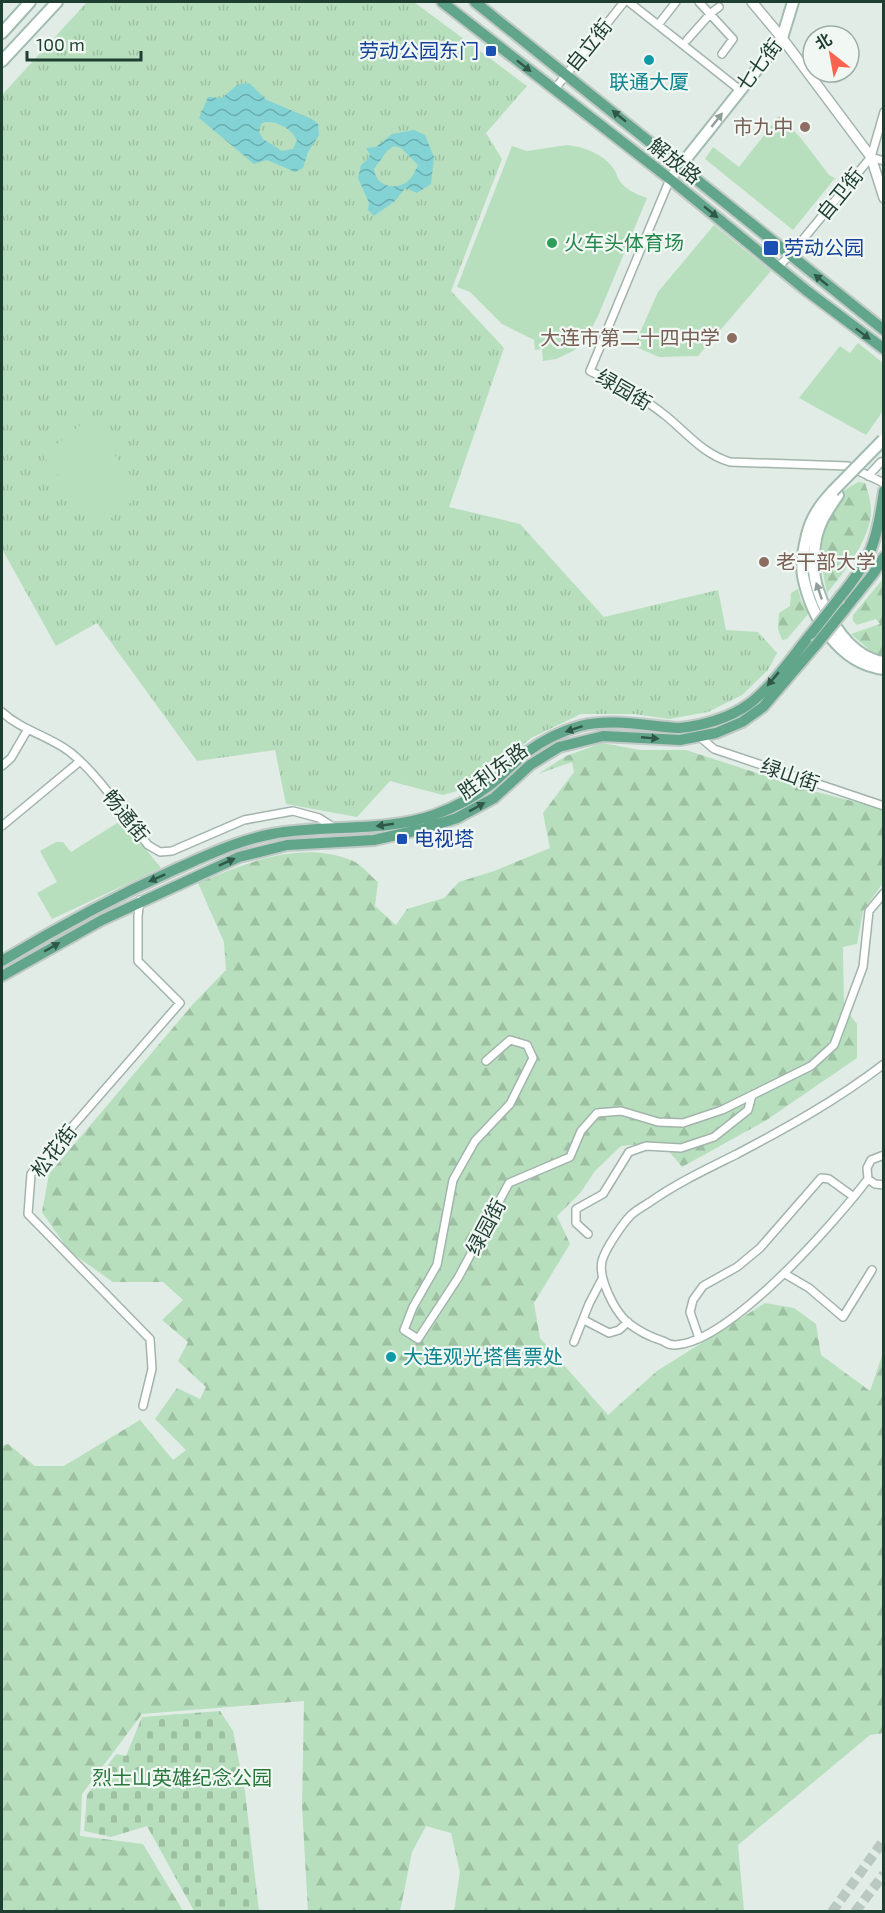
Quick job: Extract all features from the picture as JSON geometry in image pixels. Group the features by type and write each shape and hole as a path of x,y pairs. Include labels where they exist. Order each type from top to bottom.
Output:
{"main road":[{"path":"2,33 30,2"},
{"path":"2,61 57,2"},
{"name":"解放路","path":"445,2 884,349"},
{"name":"解放路","path":"475,2 884,330"},
{"name":"七七街","path":"670,179 782,38 793,2"},
{"path":"2,52 45,5"},
{"path":"883,440 814,515 807,534 803,574 816,614 838,647 870,668 884,669"},
{"path":"884,449 835,493 822,518 815,543 813,567 817,589 840,633 866,657 884,662"},
{"path":"2,961 91,909 210,854 245,841 270,834 368,827 434,815 489,786 526,753 540,744 578,727 601,723 679,728 691,727 729,715 749,704 764,690 861,571 870,555 884,491"},
{"name":"胜利东路","path":"2,976 140,900 240,857 287,845 374,840 423,829 457,818 494,798 530,765 558,747 603,736 680,740 716,733 742,722 764,707 873,574 884,557"},
{"path":"873,574 884,566"}],"street":[{"name":"自立街","path":"554,90 624,2"},
{"path":"629,2 740,90"},
{"path":"658,25 676,2"},
{"path":"699,2 733,39 722,54"},
{"path":"752,2 782,38 871,157 884,198"},
{"path":"687,40 719,7"},
{"name":"自卫街","path":"778,267 871,157 884,112"},
{"path":"871,157 884,161"},
{"name":"绿园街","path":"670,179 590,371 639,396 716,458 730,462 848,466 868,476"},
{"path":"884,461 868,476 884,483"},
{"name":"畅通街","path":"2,712 68,751 91,772 148,845 160,852 172,851 244,820 293,811 320,818 335,828"},
{"path":"2,766 11,758 28,729"},
{"name":"绿山街","path":"700,737 714,749 884,806"},
{"path":"2,826 79,762"},
{"name":"绿园街","path":"486,1061 510,1040 527,1045 533,1058 510,1104 475,1141 453,1180 437,1265 413,1307 404,1330 418,1339 458,1278 509,1183 570,1156 581,1131 597,1113 621,1111 658,1122 683,1123 722,1110 812,1066 834,1045 863,967 868,912 884,893"},
{"name":"松花街","path":"140,900 138,961 180,1003 31,1174 28,1214 150,1339 152,1369 143,1406"},
{"path":"884,1064 848,1091 810,1114 673,1186 631,1215 602,1260 602,1279 619,1312 628,1322 651,1337 675,1345 699,1338 738,1314 784,1274 868,1179 867,1168 871,1160 884,1155"},
{"path":"588,1234 576,1223 576,1209 603,1194 629,1152 646,1146 681,1148 714,1137 748,1110 752,1095"},
{"path":"699,1338 690,1312 693,1300 703,1286 737,1267 760,1248 820,1178 829,1179 854,1197"},
{"path":"868,1179 875,1184 884,1185"},
{"path":"784,1274 809,1288 843,1317 872,1270"},
{"path":"574,1342 588,1304 602,1279"},
{"path":"584,1320 609,1333 619,1330 628,1322"}],"green space":[{"path":"87,2 414,2 527,86 486,133 502,159 451,291 504,348 449,507 520,524 604,617 718,590 726,630 758,632 777,653 768,670 742,695 708,712 669,719 634,714 581,714 531,738 471,787 443,795 390,781 357,817 286,804 275,750 197,761 97,623 56,646 2,549 2,95"},
{"path":"779,116 800,137 829,175 835,178 793,230 705,159 713,147 739,167"},
{"name":"火车头体育场","path":"567,145 580,147 598,155 609,163 625,186 647,198 598,316 585,341 573,351 556,359 543,361 542,349 535,350 534,340 502,324 470,292 457,287 512,146 527,151"},
{"path":"714,225 771,271 698,356 659,357 634,346 658,292"},
{"path":"858,343 883,363 883,411 866,435 799,398 840,346 850,353"},
{"path":"87,420 144,492 98,528 43,455"},
{"path":"858,482 865,483 870,500 870,521 867,532 855,555 827,593 822,543 827,519 841,494"},
{"path":"883,579 883,655 874,654 851,634 880,624 876,619 857,625 853,621 853,615"},
{"path":"798,589 801,600 809,613 787,639 782,640 778,629 779,613 790,606 791,593"},
{"path":"602,743 640,750 686,750 809,790 883,809 883,883 863,911 857,944 843,947 844,1008 857,1024 857,1058 765,1121 682,1167 661,1142 621,1146 595,1171 581,1192 557,1216 570,1244 534,1303 540,1338 608,1415 657,1371 765,1303 794,1308 816,1324 821,1355 870,1391 883,1353 883,1733 870,1735 738,1845 744,1911 454,1911 460,1872 451,1833 426,1826 412,1852 400,1911 308,1911 302,1806 304,1701 142,1714 82,1794 80,1836 143,1844 183,1911 2,1911 2,1446 8,1444 35,1466 64,1466 140,1420 173,1460 186,1450 155,1419 177,1388 200,1399 206,1387 178,1361 188,1342 162,1320 183,1300 163,1282 113,1282 69,1251 42,1212 49,1174 194,1003 226,970 224,942 198,883 254,861 274,856 314,852 333,855 353,861 378,882 375,906 396,925 407,909 444,898 459,882 494,871 550,848 543,813 574,772 572,762 538,774 566,756"},
{"path":"122,820 161,868 52,919 37,893 57,882 40,851 56,842 63,842 71,852"},
{"name":"烈士山英雄纪念公园","path":"220,1711 233,1731 245,1792 259,1911 194,1911 147,1826 111,1837 84,1831 87,1795 116,1754 126,1756 142,1717"}],"water":[{"path":"249,83 267,100 312,119 318,124 319,135 308,152 303,168 295,172 267,160 254,164 199,118 208,97 222,98 237,85","holes":["265,122 284,126 292,132 297,140 293,149 282,151 263,139 259,132 261,124"]},
{"path":"414,130 425,135 434,157 431,184 417,193 405,188 395,201 374,216 368,210 369,203 358,178 361,165 370,155 366,148 376,147 392,134","holes":["394,146 401,148 418,165 415,172 411,178 400,185 383,184 374,169 387,151"]}],"tunnel":[{"path":"832,1912 884,1840"},
{"path":"855,1912 884,1874"}],"place":[{"name":"劳动公园东门","path":"491,51"},
{"name":"联通大厦","path":"649,60"},
{"name":"市九中","path":"805,127"},
{"name":"火车头体育场","path":"552,243"},
{"name":"劳动公园","path":"771,248"},
{"name":"大连市第二十四中学","path":"732,338"},
{"name":"老干部大学","path":"764,562"},
{"name":"电视塔","path":"402,839"},
{"name":"大连观光塔售票处","path":"391,1357"}]}
